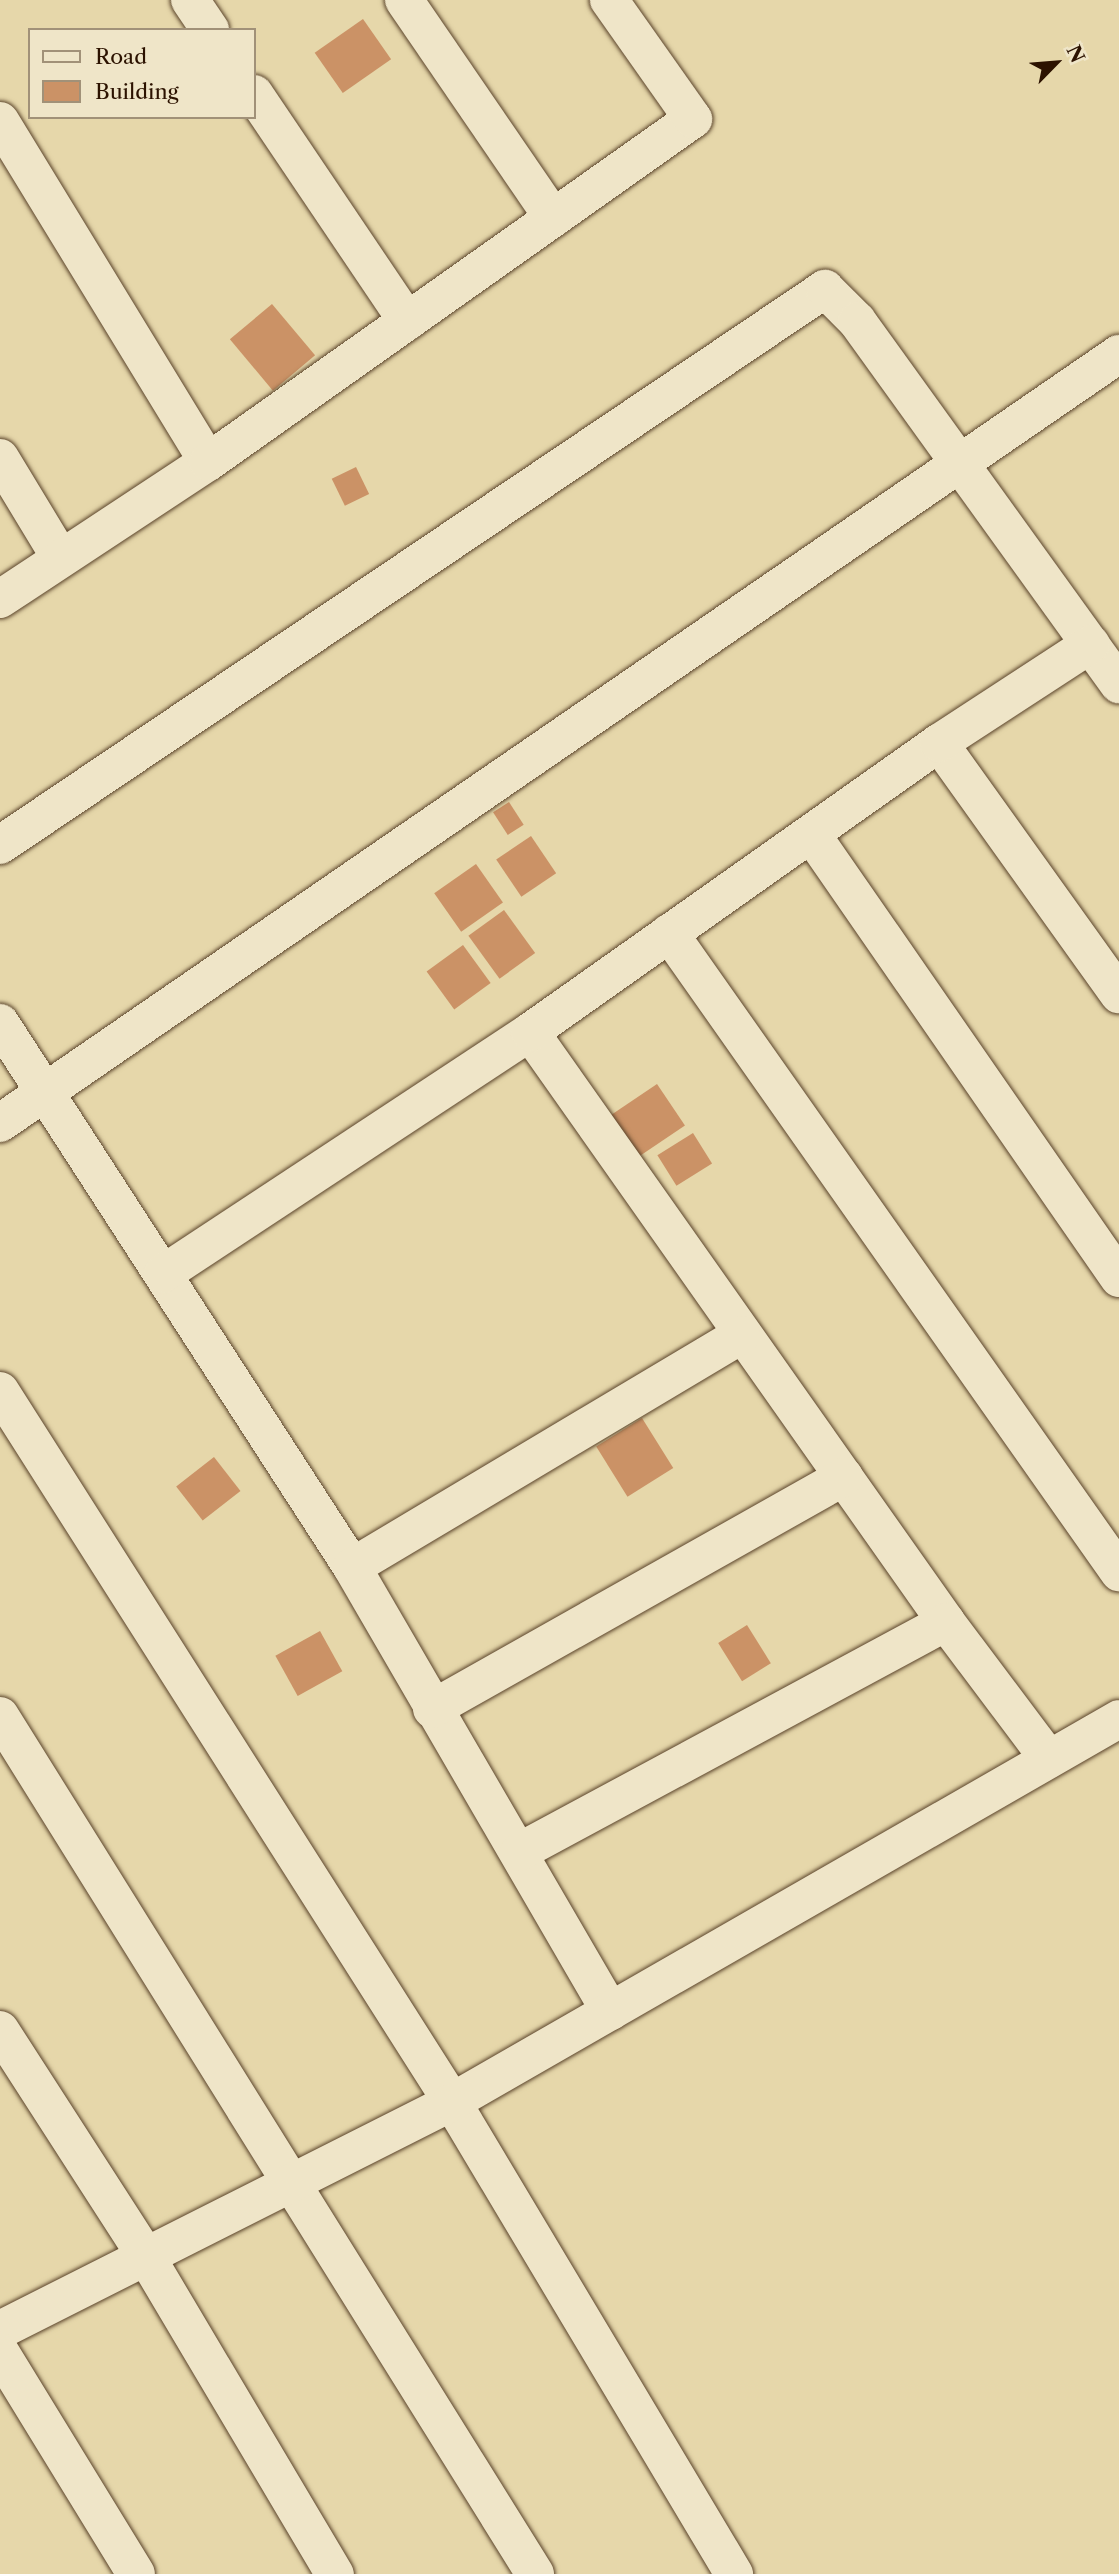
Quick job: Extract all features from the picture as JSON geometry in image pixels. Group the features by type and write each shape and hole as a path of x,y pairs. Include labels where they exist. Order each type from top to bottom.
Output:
{"street":[{"path":"190,0 209,28"},
{"path":"404,0 553,218"},
{"path":"0,598 208,463 693,119 610,0"},
{"path":"256,97 407,321"},
{"path":"0,121 208,463"},
{"path":"0,845 825,289 858,321 963,463 1119,684"},
{"path":"0,1123 1119,354"},
{"path":"0,458 60,557"},
{"path":"163,1274 530,1032 939,743 1091,645"},
{"path":"939,743 1119,994"},
{"path":"812,835 1119,1278"},
{"path":"669,933 1119,1572"},
{"path":"0,1023 352,1567 432,1709 611,2011"},
{"path":"530,1032 741,1335 946,1622 1049,1759"},
{"path":"352,1567 741,1335"},
{"path":"0,1391 453,2102 734,2574"},
{"path":"432,1709 844,1477"},
{"path":"519,1852 946,1622"},
{"path":"0,1716 535,2574"},
{"path":"0,2330 147,2258 291,2181 453,2102 1119,1719"},
{"path":"0,2030 147,2258 335,2574"},
{"path":"0,2352 136,2574"}],"building":[{"path":"363,19 391,59 343,93 315,53"},
{"path":"272,304 315,355 273,391 230,339"},
{"path":"356,467 369,494 345,506 332,479"},
{"path":"509,802 524,825 508,835 493,812"},
{"path":"531,836 556,873 521,897 496,859"},
{"path":"476,864 503,903 461,932 434,893"},
{"path":"504,910 535,953 500,979 468,936"},
{"path":"463,945 491,983 454,1009 427,971"},
{"path":"657,1084 685,1125 639,1156 611,1115"},
{"path":"693,1133 712,1164 676,1186 657,1155"},
{"path":"642,1418 673,1468 627,1497 596,1447"},
{"path":"214,1457 240,1491 203,1520 176,1487"},
{"path":"747,1625 771,1663 742,1681 718,1643"},
{"path":"320,1631 342,1671 298,1696 275,1656"}]}
